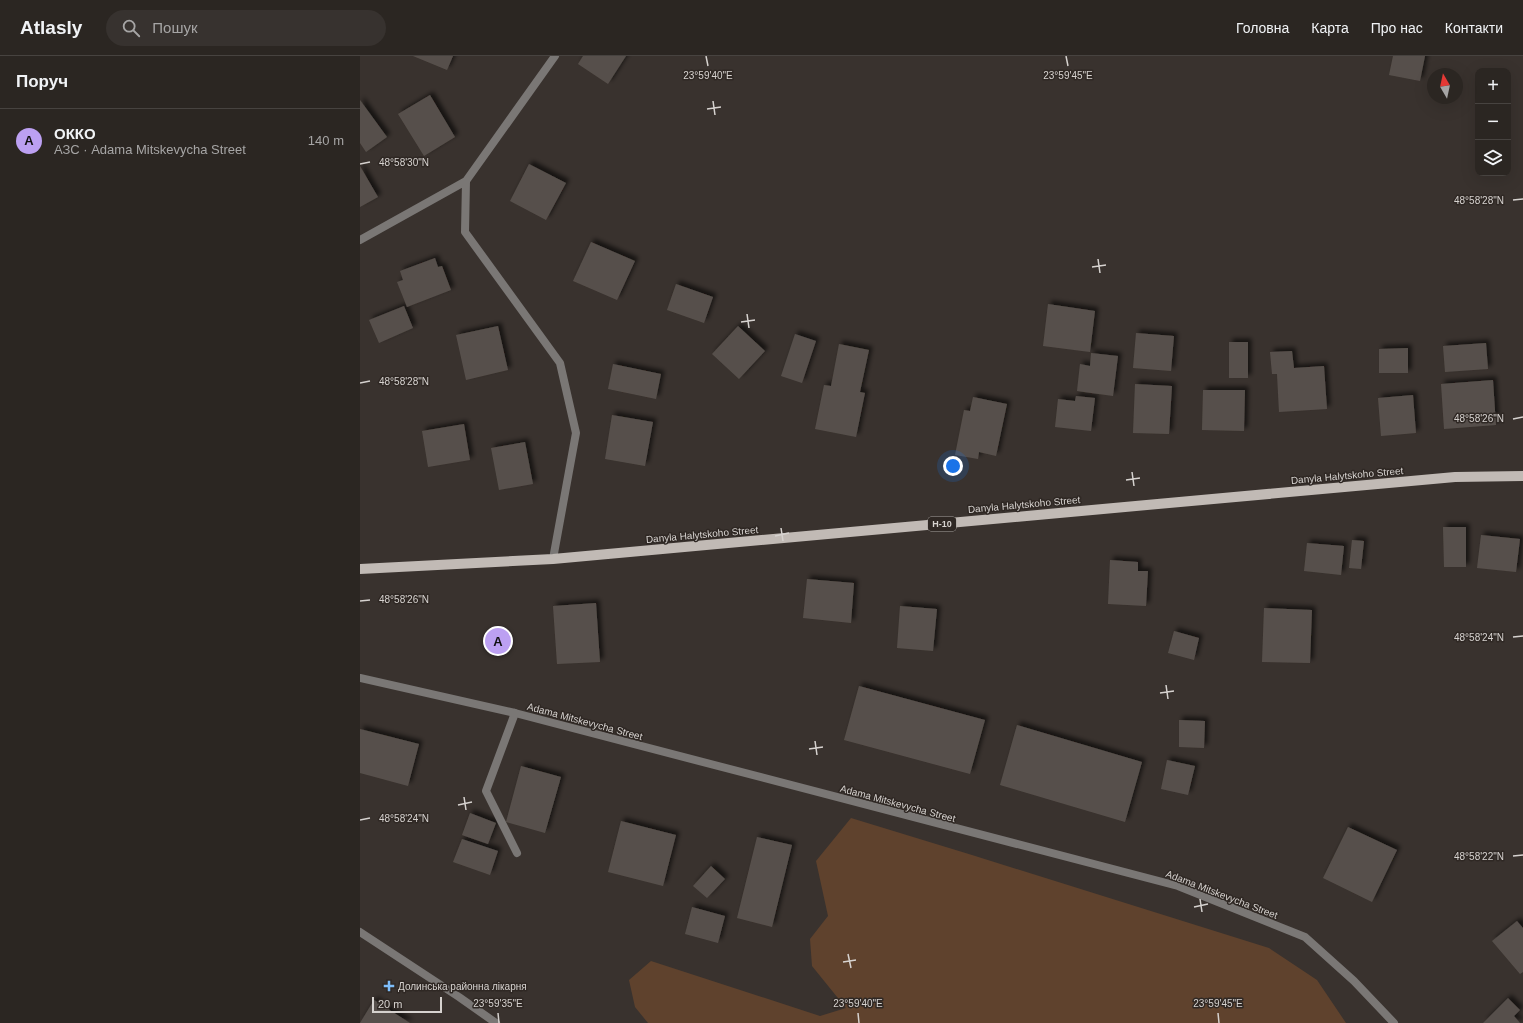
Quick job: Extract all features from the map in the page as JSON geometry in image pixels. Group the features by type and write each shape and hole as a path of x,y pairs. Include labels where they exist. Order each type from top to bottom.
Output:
{"main road":[{"name":"Danyla Halytskoho Street","path":"360,568 553,559 1455,478 1523,476"}],"street":[{"path":"360,240 466,181 555,56"},
{"path":"466,181 465,232 560,363 576,433 553,559"},
{"name":"Adama Mitskevycha Street","path":"360,678 515,713 1178,886 1305,937 1354,981 1394,1023"},
{"path":"515,713 486,791 517,853"},
{"path":"360,932 459,996 496,1023"}],"shaded area":[{"path":"851,818 1269,948 1317,980 1346,1023 648,1023 635,1007 629,980 651,961 820,1016 846,1008 812,966 810,939 828,916 816,861"}],"building":[{"path":"413,56 453,56 447,70"},
{"path":"583,56 626,56 608,84 578,64"},
{"path":"1393,56 1425,56 1420,81 1389,75"},
{"path":"430,95 455,137 424,156 398,114"},
{"path":"360,100 387,137 366,152 360,143"},
{"path":"529,164 566,183 546,220 510,201"},
{"path":"360,166 378,197 360,207"},
{"path":"591,242 635,261 617,300 573,281"},
{"path":"435,258 438,267 442,266 451,290 407,307 397,282 403,280 400,271"},
{"path":"676,284 713,297 704,323 667,310"},
{"path":"1048,304 1095,311 1090,352 1043,346"},
{"path":"404,306 413,328 379,343 369,320"},
{"path":"498,326 508,370 466,380 456,335"},
{"path":"738,326 765,351 739,379 712,354"},
{"path":"1136,333 1174,336 1171,371 1133,368"},
{"path":"795,334 816,341 802,383 781,376"},
{"path":"1229,342 1248,342 1248,378 1229,378"},
{"path":"1486,343 1488,369 1445,372 1443,346"},
{"path":"839,344 869,350 860,392 865,393 856,437 815,429 824,385 831,386"},
{"path":"1408,348 1408,373 1379,373 1379,349"},
{"path":"1292,351 1294,368 1324,366 1327,409 1279,412 1277,374 1272,374 1270,352"},
{"path":"1091,353 1118,356 1113,396 1077,391 1080,364 1090,366"},
{"path":"613,364 661,374 656,399 608,389"},
{"path":"1493,380 1496,425 1444,429 1441,384"},
{"path":"1135,384 1172,386 1169,434 1133,433"},
{"path":"1203,390 1245,390 1244,431 1202,430"},
{"path":"1413,395 1416,433 1381,436 1378,398"},
{"path":"1076,396 1095,398 1091,431 1055,427 1058,399 1075,401"},
{"path":"973,397 1007,404 996,456 979,452 978,459 955,455 964,410 970,411"},
{"path":"612,415 653,422 645,466 605,459"},
{"path":"464,424 470,460 428,467 422,431"},
{"path":"525,442 533,484 499,490 491,448"},
{"path":"1443,527 1466,527 1466,567 1444,567"},
{"path":"1481,535 1520,539 1516,572 1477,568"},
{"path":"1352,540 1364,541 1361,569 1349,568"},
{"path":"1307,543 1344,546 1341,575 1304,571"},
{"path":"1110,560 1138,562 1138,571 1148,571 1146,606 1108,604"},
{"path":"807,579 854,583 851,623 803,618"},
{"path":"596,603 600,662 557,664 553,606"},
{"path":"900,606 937,609 933,651 897,648"},
{"path":"1264,608 1312,610 1310,663 1262,662"},
{"path":"1174,631 1199,638 1194,660 1168,653"},
{"path":"859,686 985,720 970,774 844,740"},
{"path":"1179,720 1205,721 1204,748 1179,747"},
{"path":"1017,725 1142,762 1125,822 1000,785"},
{"path":"360,729 419,744 408,786 360,773"},
{"path":"1167,760 1195,766 1188,795 1161,789"},
{"path":"521,766 561,777 545,833 506,822"},
{"path":"470,813 496,823 488,844 462,835"},
{"path":"621,821 676,835 663,886 608,872"},
{"path":"1348,827 1397,850 1372,902 1323,878"},
{"path":"757,837 792,845 772,927 737,918"},
{"path":"462,839 498,851 490,875 453,862"},
{"path":"711,866 725,879 707,898 693,886"},
{"path":"692,907 725,916 718,943 685,934"},
{"path":"1517,921 1523,928 1523,972 1520,974 1492,941"},
{"path":"1508,998 1520,1010 1514,1016 1520,1023 1483,1023"},
{"path":"374,1000 410,1023 360,1023"}],"place":[{"name":"ОККО","path":"498,641"},
{"name":"Долинська районна лікарня","path":"389,986"}]}
